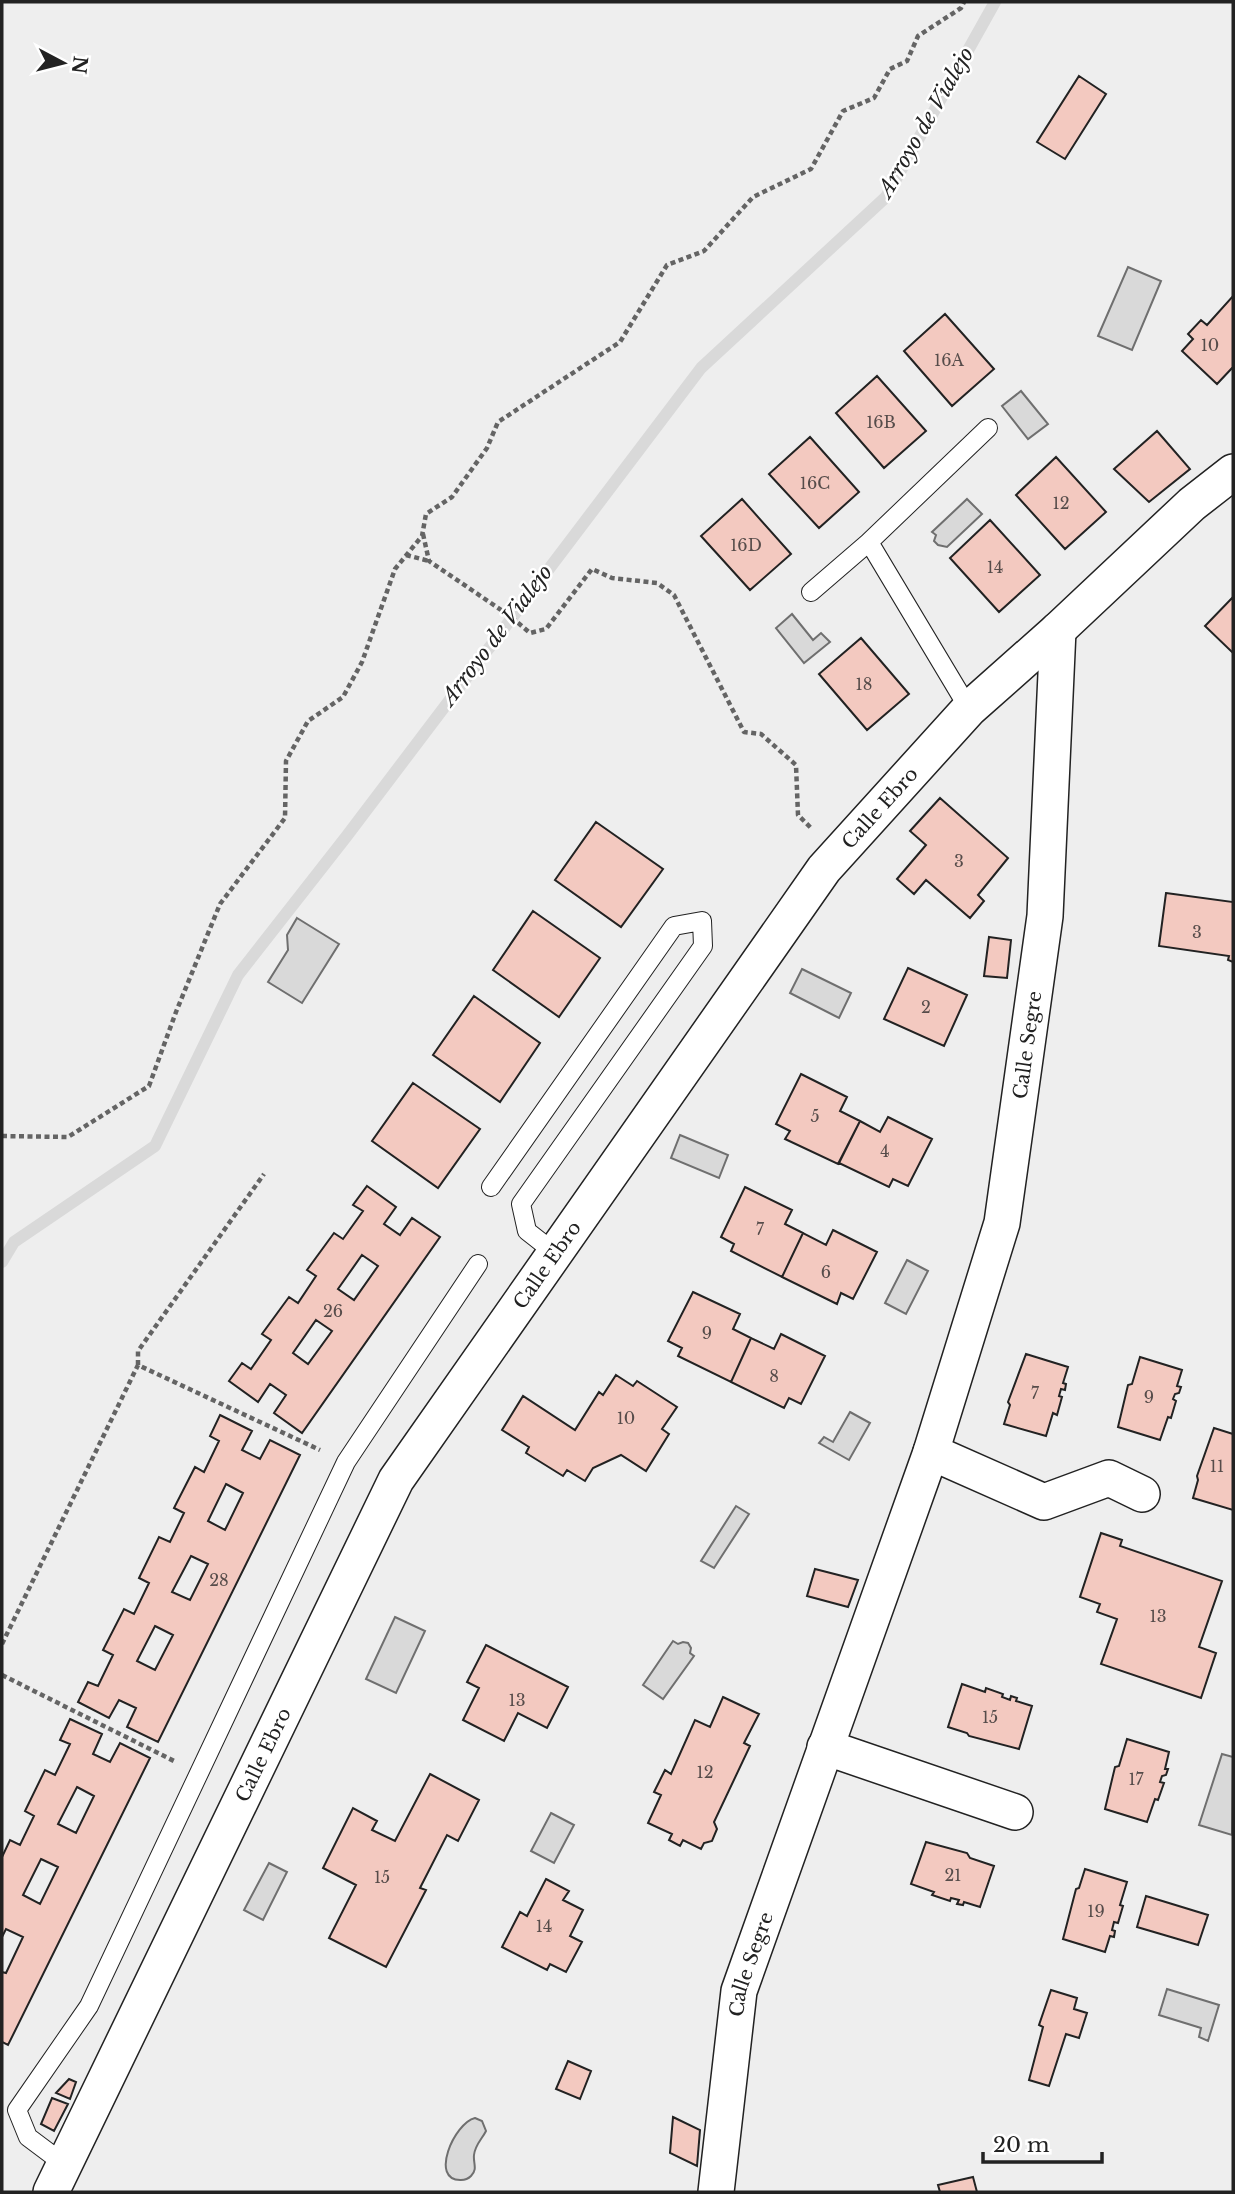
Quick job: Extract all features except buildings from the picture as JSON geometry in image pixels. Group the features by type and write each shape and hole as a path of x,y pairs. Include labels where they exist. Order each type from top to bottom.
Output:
{"street":[{"name":"Calle Ebro","path":"58,2178 396,1480 824,869 969,709 1192,504 1233,471"},
{"name":"Calle Segre","path":"716,2192 739,1991 931,1452 1002,1223 1045,916 1058,630"},
{"path":"931,1452 1044,1502 1109,1478 1142,1494"},
{"path":"825,1747 1015,1812"}],"lane":[{"path":"811,592 869,542 988,428"},
{"path":"869,542 969,709"},
{"path":"491,1187 674,926 702,921 703,946 521,1204 527,1231 555,1253"},
{"path":"58,2178 28,2137 17,2110 89,2006 346,1462 478,1264"}],"path":[{"path":"2,1136 68,1137 149,1086 220,904 285,818 286,761 308,721 343,697 362,662 395,569 422,533 426,514 452,497 487,448 498,422 620,342 667,265 704,251 753,197 811,169 843,111 874,98 890,69 907,61 918,36 961,8 964,2"},
{"path":"422,533 429,561"},
{"path":"406,555 429,561 530,633 546,629 592,569 612,578 657,583 674,595 744,732 761,734 796,765 798,815 837,855"},
{"path":"2,1644 138,1365 138,1351 264,1174"},
{"path":"138,1365 346,1462"},
{"path":"2,1675 200,1773"}],"shaded area":[{"path":"2,2 1233,2 1233,2192 2,2192"},
{"path":"1128,267 1161,281 1132,350 1098,336"},
{"path":"1021,391 1048,424 1028,439 1002,406"},
{"path":"967,499 982,514 947,547 938,545 934,541 936,535 932,532"},
{"path":"792,614 813,640 821,633 830,642 804,663 776,628"},
{"path":"297,918 339,944 302,1003 268,982 288,950 287,935"},
{"path":"802,969 851,993 839,1018 790,993"},
{"path":"680,1135 728,1155 719,1178 671,1158"},
{"path":"907,1260 928,1271 906,1314 885,1303"},
{"path":"850,1412 870,1423 849,1460 819,1443 824,1437 833,1442"},
{"path":"736,1506 749,1514 714,1568 701,1561"},
{"path":"395,1617 425,1631 396,1693 366,1679"},
{"path":"673,1641 678,1644 688,1643 690,1653 694,1656 663,1699 643,1685"},
{"path":"1222,1754 1233,1757 1232,1835 1199,1825"},
{"path":"551,1813 574,1825 554,1863 531,1851"},
{"path":"269,1863 287,1872 263,1920 244,1910"},
{"path":"1167,1989 1219,2005 1208,2041 1199,2037 1201,2028 1159,2015"},
{"path":"475,2118 482,2121 486,2131 475,2151 474,2171 465,2180 452,2178 447,2171 448,2151 459,2130"}],"waterway":[{"name":"Arroyo de Vialejo","path":"2,1262 14,1242 155,1146 238,975 346,837 701,368 886,197 995,2"}]}
